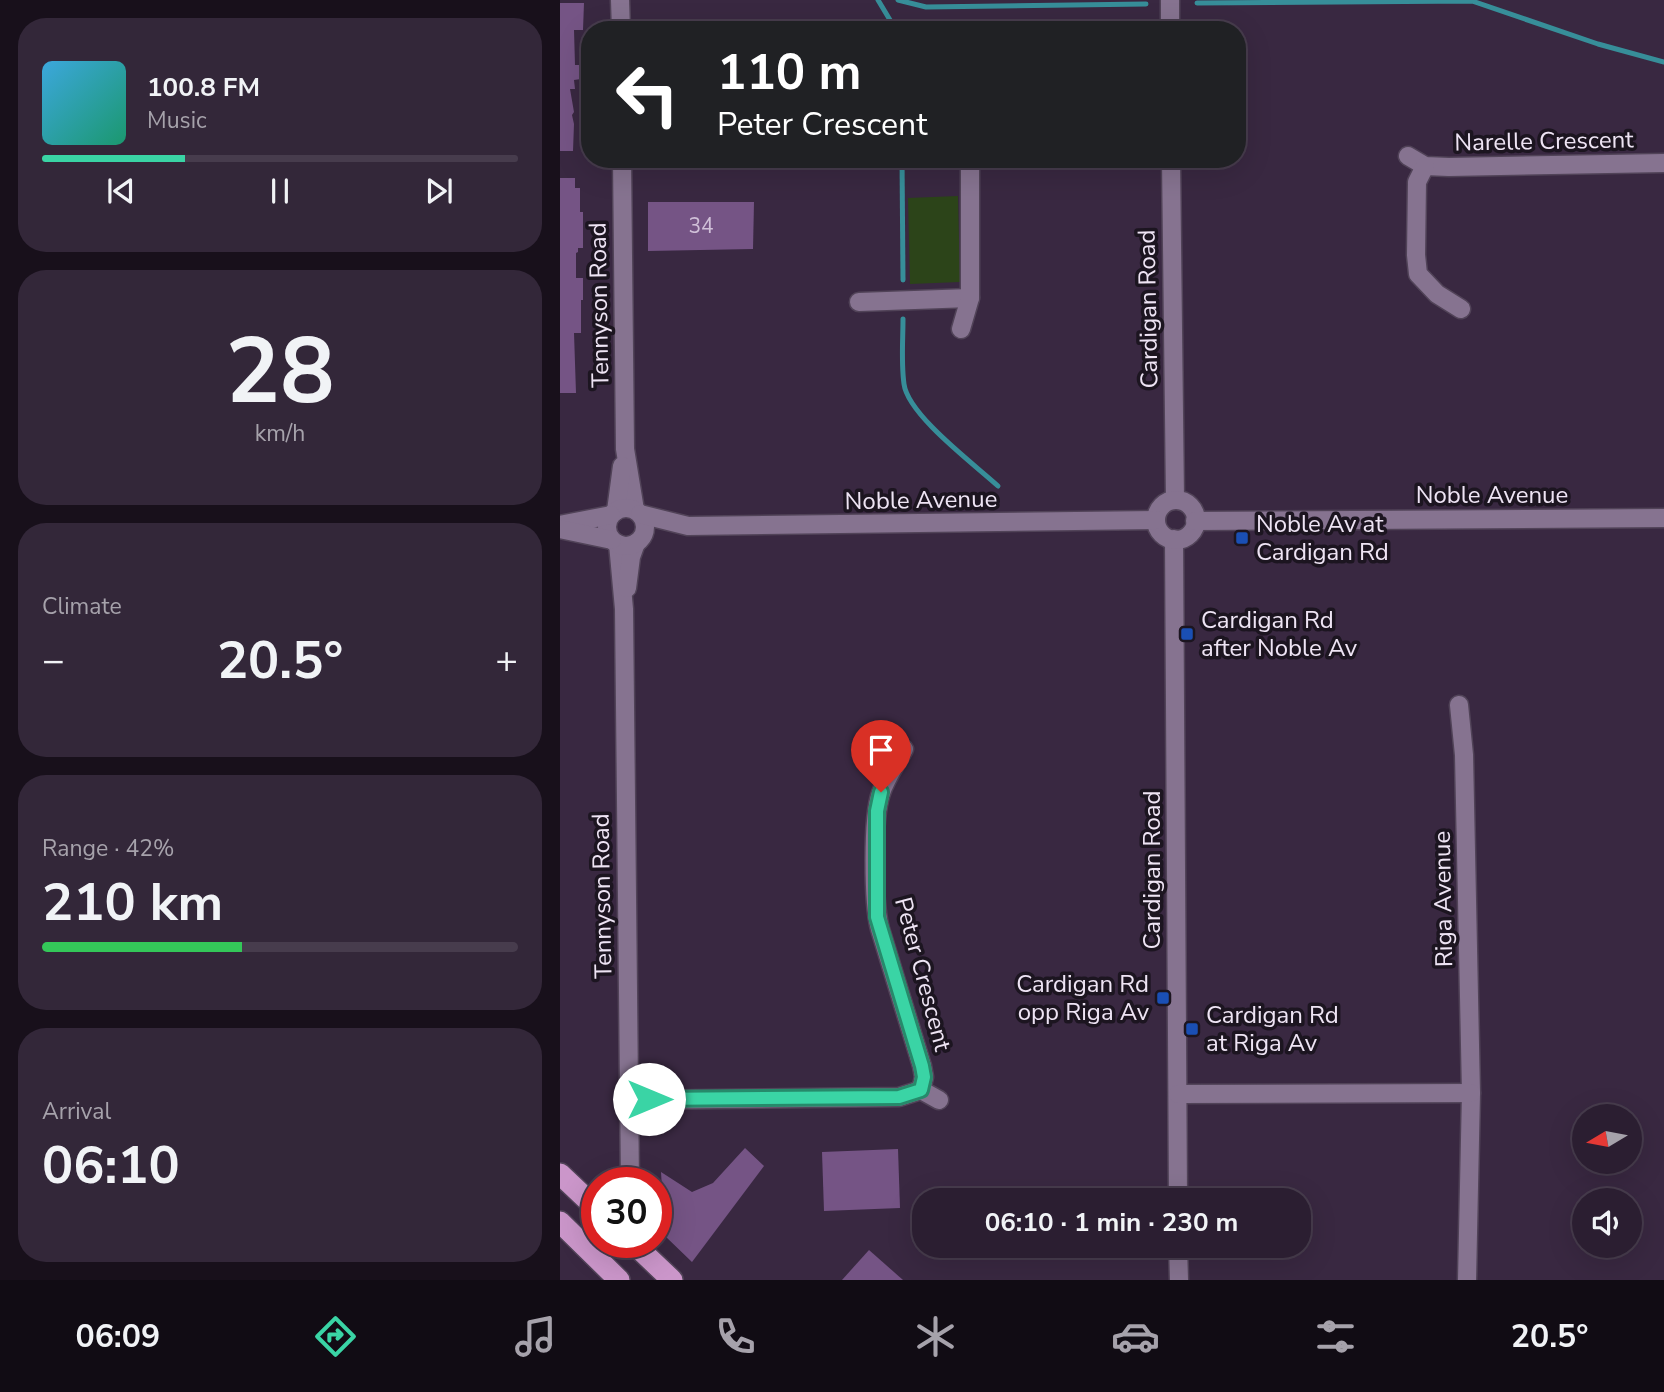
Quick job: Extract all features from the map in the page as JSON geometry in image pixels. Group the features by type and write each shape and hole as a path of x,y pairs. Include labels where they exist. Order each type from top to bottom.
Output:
{"highway":[{"path":"560,1174 581,1194"},
{"path":"560,1222 619,1280"},
{"path":"649,1258 672,1280"}],"street":[{"path":"620,0 621,21"},
{"path":"1170,0 1170,21"},
{"name":"Narelle Crescent","path":"1408,156 1425,166 1664,163"},
{"name":"Narelle Crescent","path":"1425,166 1417,182 1418,274 1437,294 1461,309"},
{"name":"Tennyson Road","path":"622,168 625,449 637,512"},
{"path":"961,328 970,298 970,168"},
{"name":"Cardigan Road","path":"1171,168 1175,499"},
{"path":"859,302 970,298"},
{"name":"Tennyson Road","path":"613,513 625,449"},
{"path":"1175,499 1190,506 1195,514 1195,521 1188,535 1174,540 1161,533 1156,520 1161,506 1175,499"},
{"path":"628,508 637,512 645,526 639,541 624,546 560,527 628,508"},
{"name":"Noble Avenue","path":"637,512 688,526 1156,520"},
{"path":"613,513 607,528 615,542"},
{"name":"Noble Avenue","path":"1195,521 1664,518"},
{"name":"Noble Avenue","path":"639,541 688,526"},
{"name":"Cardigan Road","path":"1174,540 1178,1188"},
{"name":"Tennyson Road","path":"624,609 631,557 639,541"},
{"name":"Tennyson Road","path":"615,542 624,609 630,1167"},
{"name":"Riga Avenue","path":"1459,705 1464,755 1471,1093 1467,1280"},
{"name":"Peter Crescent","path":"904,750 881,792 877,811 876,906 880,929 922,1066 924,1077 921,1090"},
{"path":"629,1100 899,1097 921,1090 939,1101"},
{"path":"1178,1094 1471,1093"},
{"path":"1178,1258 1179,1280"}],"green space":[{"path":"958,196 960,282 910,284 908,198"}],"building":[{"path":"560,3 584,3 581,30 574,30 575,65 580,65 581,79 574,80 575,89 570,89 574,112 573,151 560,151"},
{"path":"560,178 575,178 575,188 580,188 580,212 583,212 583,248 578,248 576,253 576,278 583,278 583,300 581,333 574,333 576,393 560,393"},
{"path":"648,202 754,202 753,249 648,251"},
{"path":"745,1148 764,1166 692,1262 672,1243 672,1179 692,1192 713,1183"},
{"path":"898,1149 900,1208 824,1211 822,1152"},
{"path":"869,1250 903,1280 842,1280"}],"waterway":[{"path":"878,0 891,21"},
{"path":"898,0 926,7 1146,4"},
{"path":"1197,3 1472,1 1598,44 1664,62"},
{"path":"902,168 903,280"},
{"path":"903,319 903,376 908,396 929,424 998,486"}],"place":[{"name":"Noble Av at Cardigan Rd","path":"1242,538"},
{"name":"Cardigan Rd after Noble Av","path":"1187,634"},
{"name":"Cardigan Rd opp Riga Av","path":"1163,998"},
{"name":"Cardigan Rd at Riga Av","path":"1192,1029"}],"route":[{"path":"649,1099 899,1097 916,1094 921,1090 924,1077 922,1066 877,917 877,811 881,792"}]}
